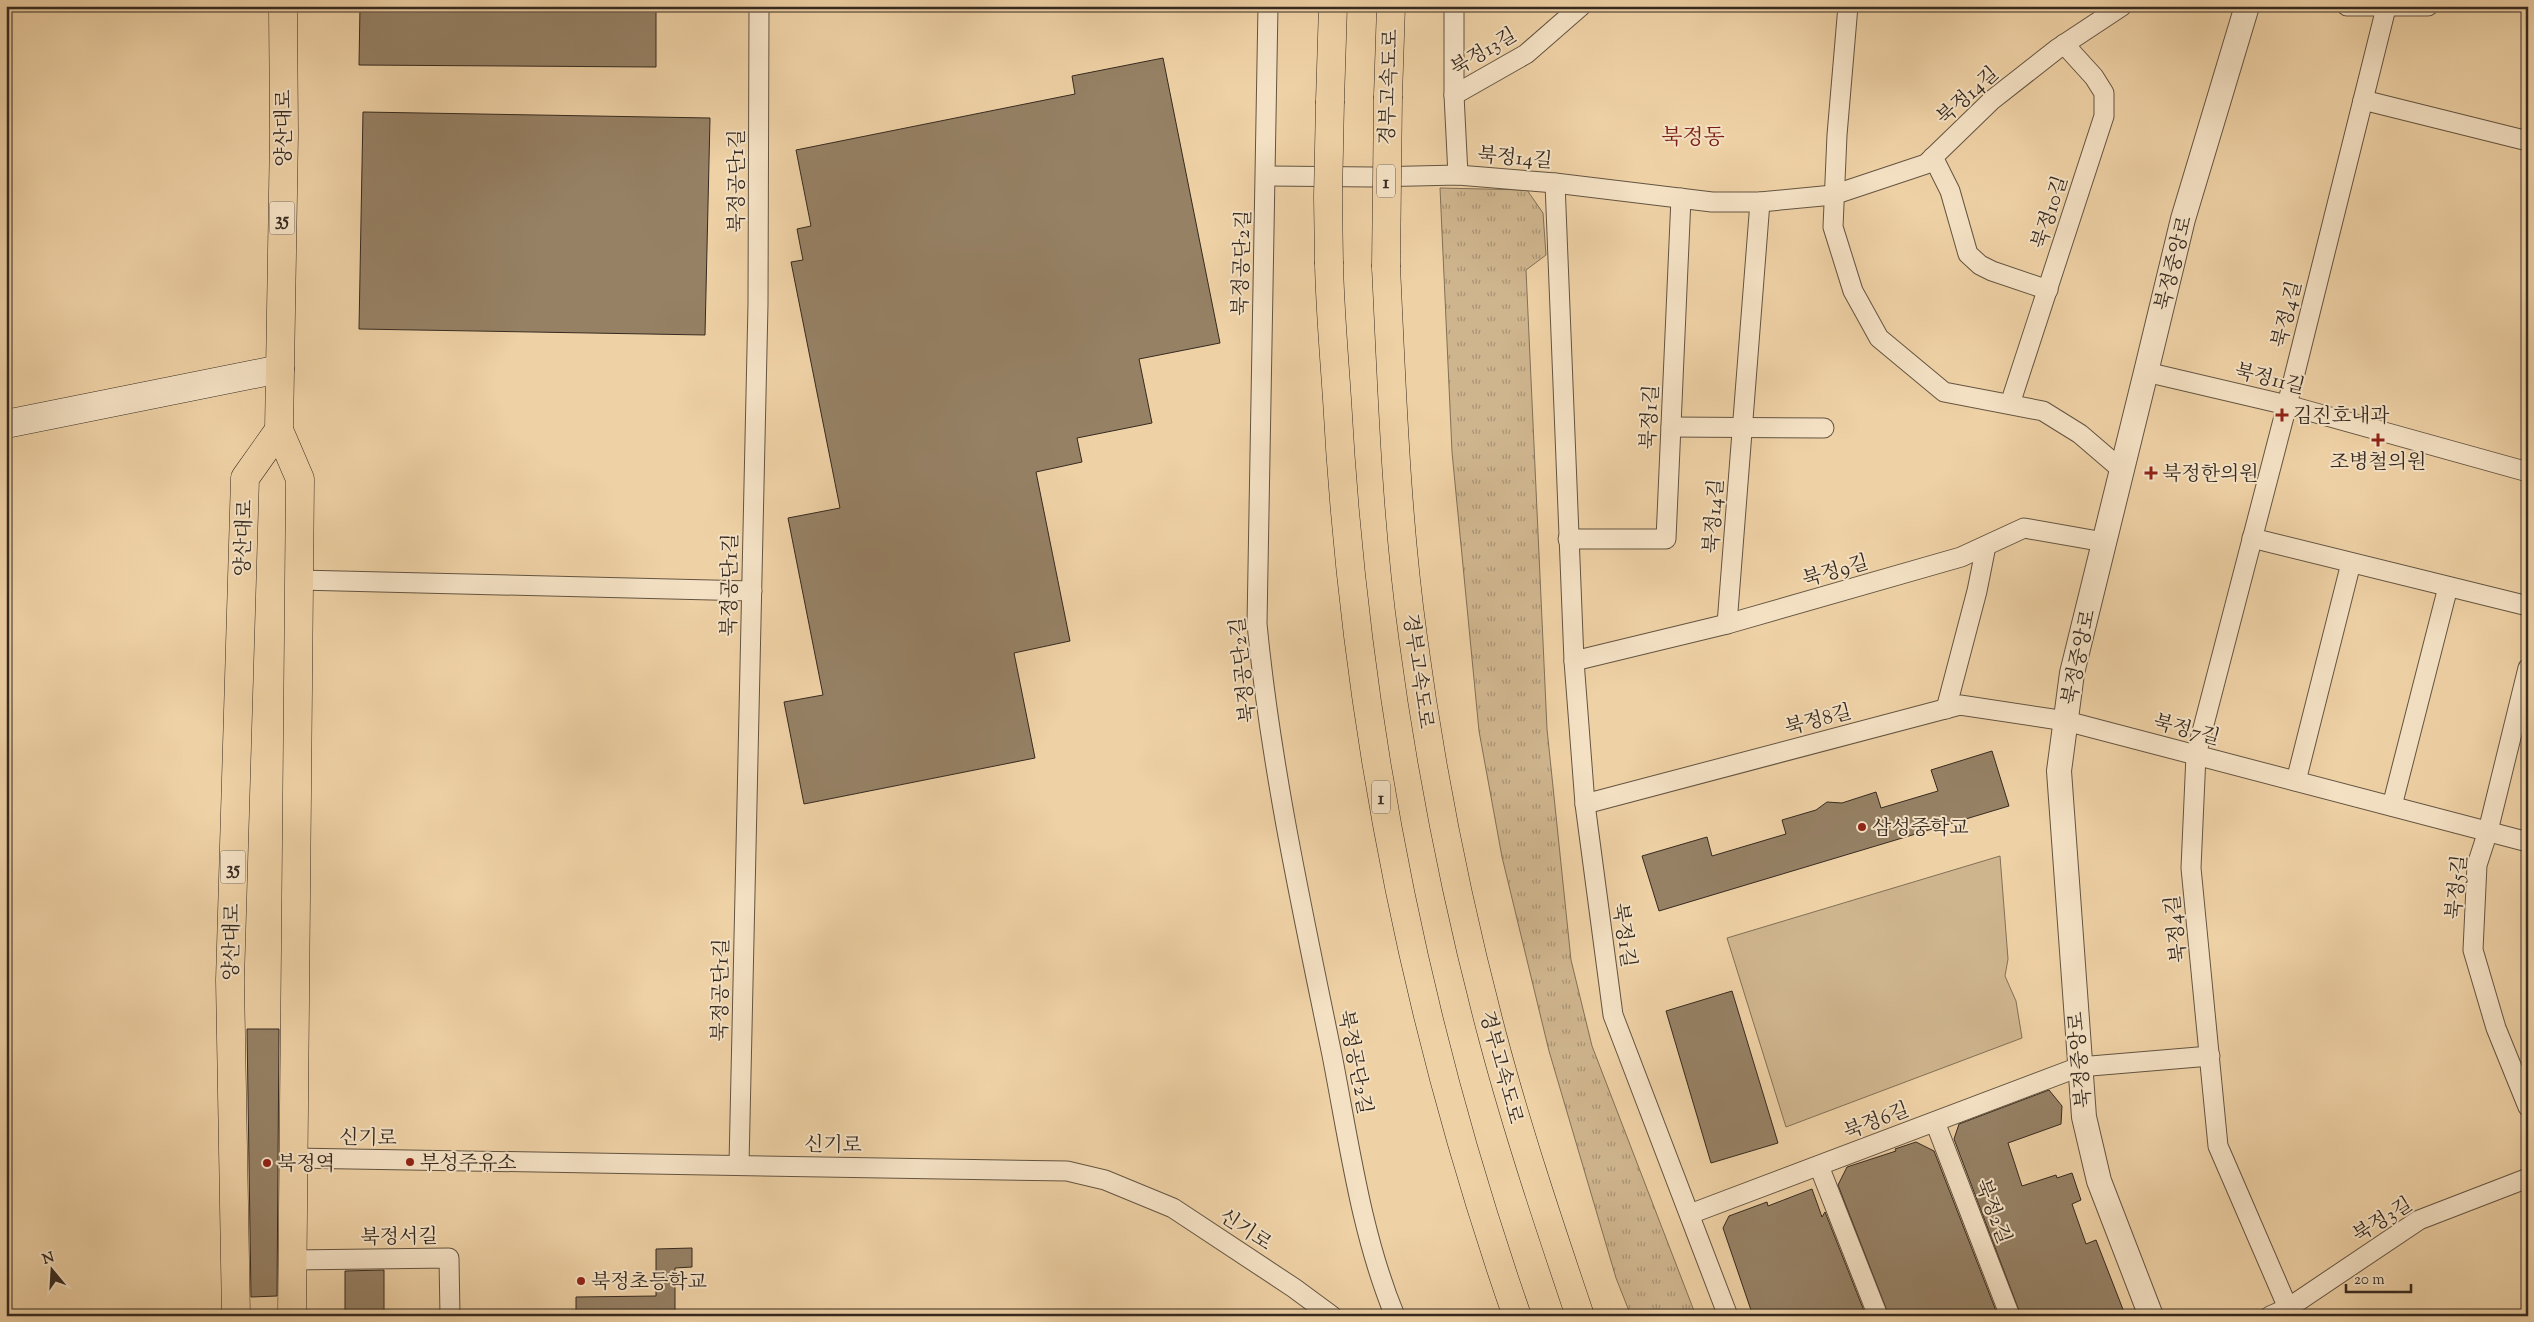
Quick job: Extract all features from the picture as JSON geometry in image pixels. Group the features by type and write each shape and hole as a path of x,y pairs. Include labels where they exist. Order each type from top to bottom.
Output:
{"main road":[{"name":"양산대로","path":"283,6 279,430 300,479 292,1158 292,1316"},
{"name":"1","path":"1333,6 1328,197 1329,264 1348,567 1372,750 1405,919 1426,1013 1477,1198 1517,1316"},
{"name":"경부고속도로","path":"1391,6 1386,267 1391,372 1405,559 1413,635 1432,760 1460,900 1493,1038 1536,1187 1580,1316"},
{"path":"6,424 280,369"},
{"name":"양산대로","path":"236,1316 230,980 245,478 279,430"}],"street":[{"name":"북정공단1길","path":"739,1165 758,304 759,6"},
{"name":"북정공단2길","path":"1268,6 1259,447 1257,624 1260,656 1284,809 1355,1171 1378,1271 1395,1316"},
{"name":"북정13길","path":"1454,6 1454,96 1458,175"},
{"name":"북정13길","path":"1454,96 1526,54 1581,6"},
{"path":"1848,6 1833,195 1834,227 1852,291 1879,338 1944,392 2043,411 2080,434 2122,470"},
{"name":"북정14길","path":"1266,176 1372,177 1458,175 1555,183 1712,202 1760,202 1833,195 1926,164 1992,100 2064,44 2122,6"},
{"name":"북정중앙로","path":"2151,1316 2090,1152 2084,1118 2060,771 2072,673 2183,219 2246,6"},
{"path":"2347,6 2386,8 2428,6"},
{"name":"북정4길","path":"2288,1308 2218,1146 2192,868 2196,755 2287,405 2386,8"},
{"name":"북정10길","path":"2010,404 2104,116 2104,93 2094,76 2064,44"},
{"path":"2363,100 2528,141"},
{"path":"1934,157 1950,191 1968,254 1980,265 1992,271 2048,290"},
{"name":"북정1길","path":"1555,183 1574,661 1585,804 1613,1015 1728,1316"},
{"name":"북정1길","path":"1568,539 1666,539 1681,198"},
{"name":"북정14길","path":"1727,624 1760,202"},
{"name":"북정11길","path":"2146,372 2287,405 2528,472"},
{"path":"1671,427 1824,428"},
{"name":"북정9길","path":"1574,661 1727,624 1961,557 2024,528 2104,542"},
{"path":"2252,538 2528,606"},
{"path":"1946,709 1977,591 1986,546"},
{"path":"2296,781 2351,563"},
{"path":"299,580 752,591"},
{"path":"2392,806 2448,586"},
{"name":"북정5길","path":"2528,668 2488,831 2477,865 2473,950 2496,1028 2528,1107"},
{"name":"북정8길","path":"1585,804 1960,705 2066,721"},
{"name":"북정7길","path":"2066,721 2528,842"},
{"name":"북정6길","path":"1690,1214 2079,1067 2210,1056"},
{"name":"북정2길","path":"1935,1122 2010,1316"},
{"name":"신기로","path":"292,1158 1067,1171 1105,1180 1173,1208 1294,1288 1332,1316"},
{"path":"1819,1166 1878,1316"},
{"name":"북정3길","path":"2270,1316 2288,1308 2419,1220 2528,1178"},
{"name":"북정서길","path":"292,1260 449,1258 450,1316"}],"green space":[{"path":"1440,188 1527,190 1543,213 1546,255 1526,270 1547,729 1571,960 1592,1046 1696,1316 1631,1316 1616,1278 1549,1051 1502,857 1479,731 1452,452"},
{"path":"2000,856 2008,959 2005,976 2016,1001 2022,1038 1786,1127 1727,938"}],"building":[{"path":"360,6 656,6 656,67 359,65"},
{"path":"1163,58 1220,343 1139,359 1152,423 1077,438 1082,462 1036,472 1070,641 1014,653 1035,758 804,804 784,702 823,695 788,518 840,508 791,262 803,260 797,229 811,226 796,150 1075,94 1072,76"},
{"path":"363,112 710,118 705,335 359,329"},
{"name":"삼성중학교","path":"1992,751 2009,806 1659,911 1642,856 1707,837 1712,856 1786,834 1782,820 1816,810 1827,802 1842,803 1876,792 1881,808 1938,791 1931,770"},
{"path":"1732,991 1778,1143 1711,1163 1666,1011"},
{"path":"247,1029 279,1029 277,1296 251,1297"},
{"path":"2049,1090 2062,1106 2061,1124 2008,1143 2022,1186 2056,1175 2057,1178 2072,1173 2081,1200 2072,1204 2086,1244 2096,1240 2124,1312 2113,1316 2021,1316 1954,1139 1959,1124"},
{"path":"1916,1142 1934,1151 1998,1316 1889,1316 1838,1185 1847,1167 1896,1151 1895,1149"},
{"path":"1812,1189 1822,1217 1825,1212 1866,1316 1753,1316 1723,1228 1729,1216 1767,1202 1768,1206"},
{"path":"692,1248 692,1267 675,1268 675,1316 576,1316 576,1297 656,1296 656,1249"},
{"path":"384,1270 384,1313 345,1313 345,1271"}],"place":[{"name":"김진호내과","path":"2282,415"},
{"name":"조병철의원","path":"2378,440"},
{"name":"북정한의원","path":"2151,473"},
{"name":"삼성중학교","path":"1862,827"},
{"name":"부성주유소","path":"410,1162"},
{"name":"북정역","path":"267,1163"},
{"name":"북정초등학교","path":"581,1281"}],"district":[{"name":"북정동","path":"1693,136"}]}
